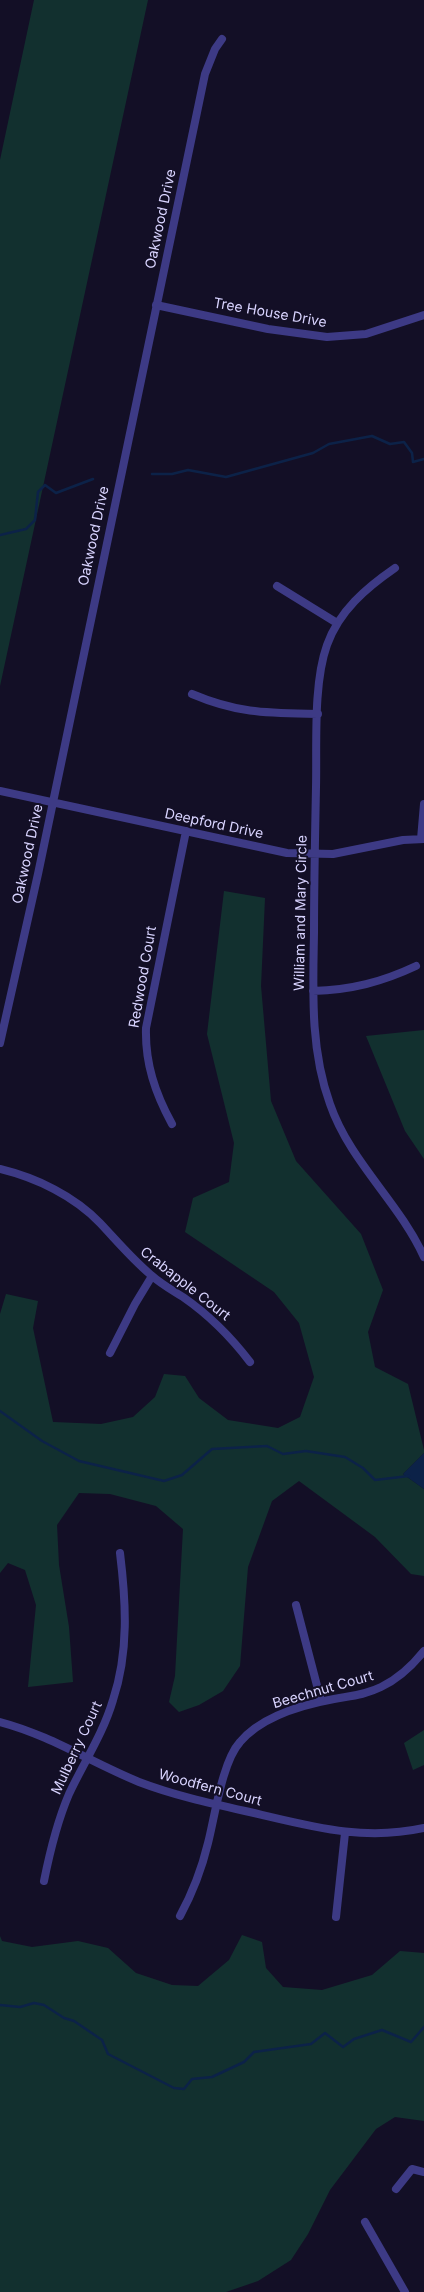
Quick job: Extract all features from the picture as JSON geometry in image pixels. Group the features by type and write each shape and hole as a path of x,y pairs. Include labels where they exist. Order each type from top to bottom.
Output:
{"street":[{"name":"Oakwood Drive","path":"0,1043 205,74 212,55 222,39"},
{"name":"Tree House Drive","path":"156,305 268,329 308,336 327,337 366,334 424,315"},
{"name":"William and Mary Circle","path":"395,568 360,595 338,623 322,661 318,714 313,991 314,1035 318,1063 331,1106 350,1147 366,1172 406,1223 424,1257"},
{"path":"277,586 338,623"},
{"path":"192,694 217,704 251,712 318,714"},
{"name":"Deepford Drive","path":"0,791 287,853 315,855 353,851 382,844 422,839"},
{"path":"422,839 424,804"},
{"name":"Redwood Court","path":"172,1124 151,1076 146,1052 146,1028 186,831"},
{"path":"313,991 353,988 376,983 416,966"},
{"name":"Crabapple Court","path":"0,1170 32,1179 72,1200 100,1223 129,1256 152,1276 204,1313 224,1331 250,1362"},
{"path":"110,1353 135,1304 152,1276"},
{"name":"Mulberry Court","path":"44,1881 59,1819 69,1795 108,1717 120,1676 124,1652 124,1607 120,1552"},
{"path":"296,1605 322,1701"},
{"name":"Beechnut Court","path":"180,1916 195,1886 202,1865 232,1752 247,1734 269,1719 322,1701 353,1696 382,1687 406,1671 424,1651"},
{"name":"Woodfern Court","path":"0,1722 37,1734 140,1782 217,1804 345,1833 385,1834 424,1828"},
{"path":"336,1917 345,1833"},
{"path":"396,2188 412,2169 424,2172"},
{"path":"365,2222 406,2292"}],"green space":[{"path":"34,0 148,0 0,686 0,160"},
{"path":"224,891 265,898 261,986 271,1101 296,1161 361,1234 383,1290 368,1332 375,1367 408,1384 424,1450 424,1453 403,1474 424,1489 424,1576 411,1574 375,1537 299,1481 272,1501 248,1567 240,1666 223,1691 199,1705 179,1712 169,1702 175,1676 183,1529 156,1506 110,1494 79,1493 57,1525 59,1565 69,1627 73,1682 28,1687 36,1605 25,1570 8,1563 0,1573 0,1314 6,1294 38,1301 33,1328 53,1422 101,1424 133,1417 155,1397 164,1374 185,1376 199,1398 228,1420 278,1428 300,1417 314,1377 299,1323 274,1292 185,1232 193,1198 229,1182 234,1143 207,1034"},
{"path":"424,1030 424,1159 405,1131 366,1036"},
{"path":"424,1730 424,1765 413,1770 404,1743"},
{"path":"242,1935 262,1942 266,1968 283,1987 322,1990 372,1975 400,1951 424,1953 424,2121 395,2117 376,2129 330,2190 308,2234 291,2260 258,2281 226,2292 0,2292 0,1936 2,1941 32,1947 78,1941 108,1948 136,1973 172,1985 198,1986 229,1960"}],"water":[{"path":"424,1453 424,1489 403,1474"}],"waterway":[{"path":"152,474 172,474 188,470 226,477 313,453 329,444 372,436 390,444 404,442 412,453 413,462 424,459"},
{"path":"0,535 26,529 35,520 38,492 45,485 56,493 93,479"},
{"path":"0,1411 42,1441 79,1461 164,1481 182,1475 212,1449 267,1446 283,1454 306,1451 345,1457 363,1468 375,1480 409,1476"},
{"path":"0,2005 20,2007 34,2003 44,2005 64,2018 74,2021 102,2040 108,2054 174,2088 184,2089 192,2079 212,2077 244,2062 254,2052 311,2044 325,2033 343,2047 354,2039 382,2030 411,2042 424,2027"}]}
